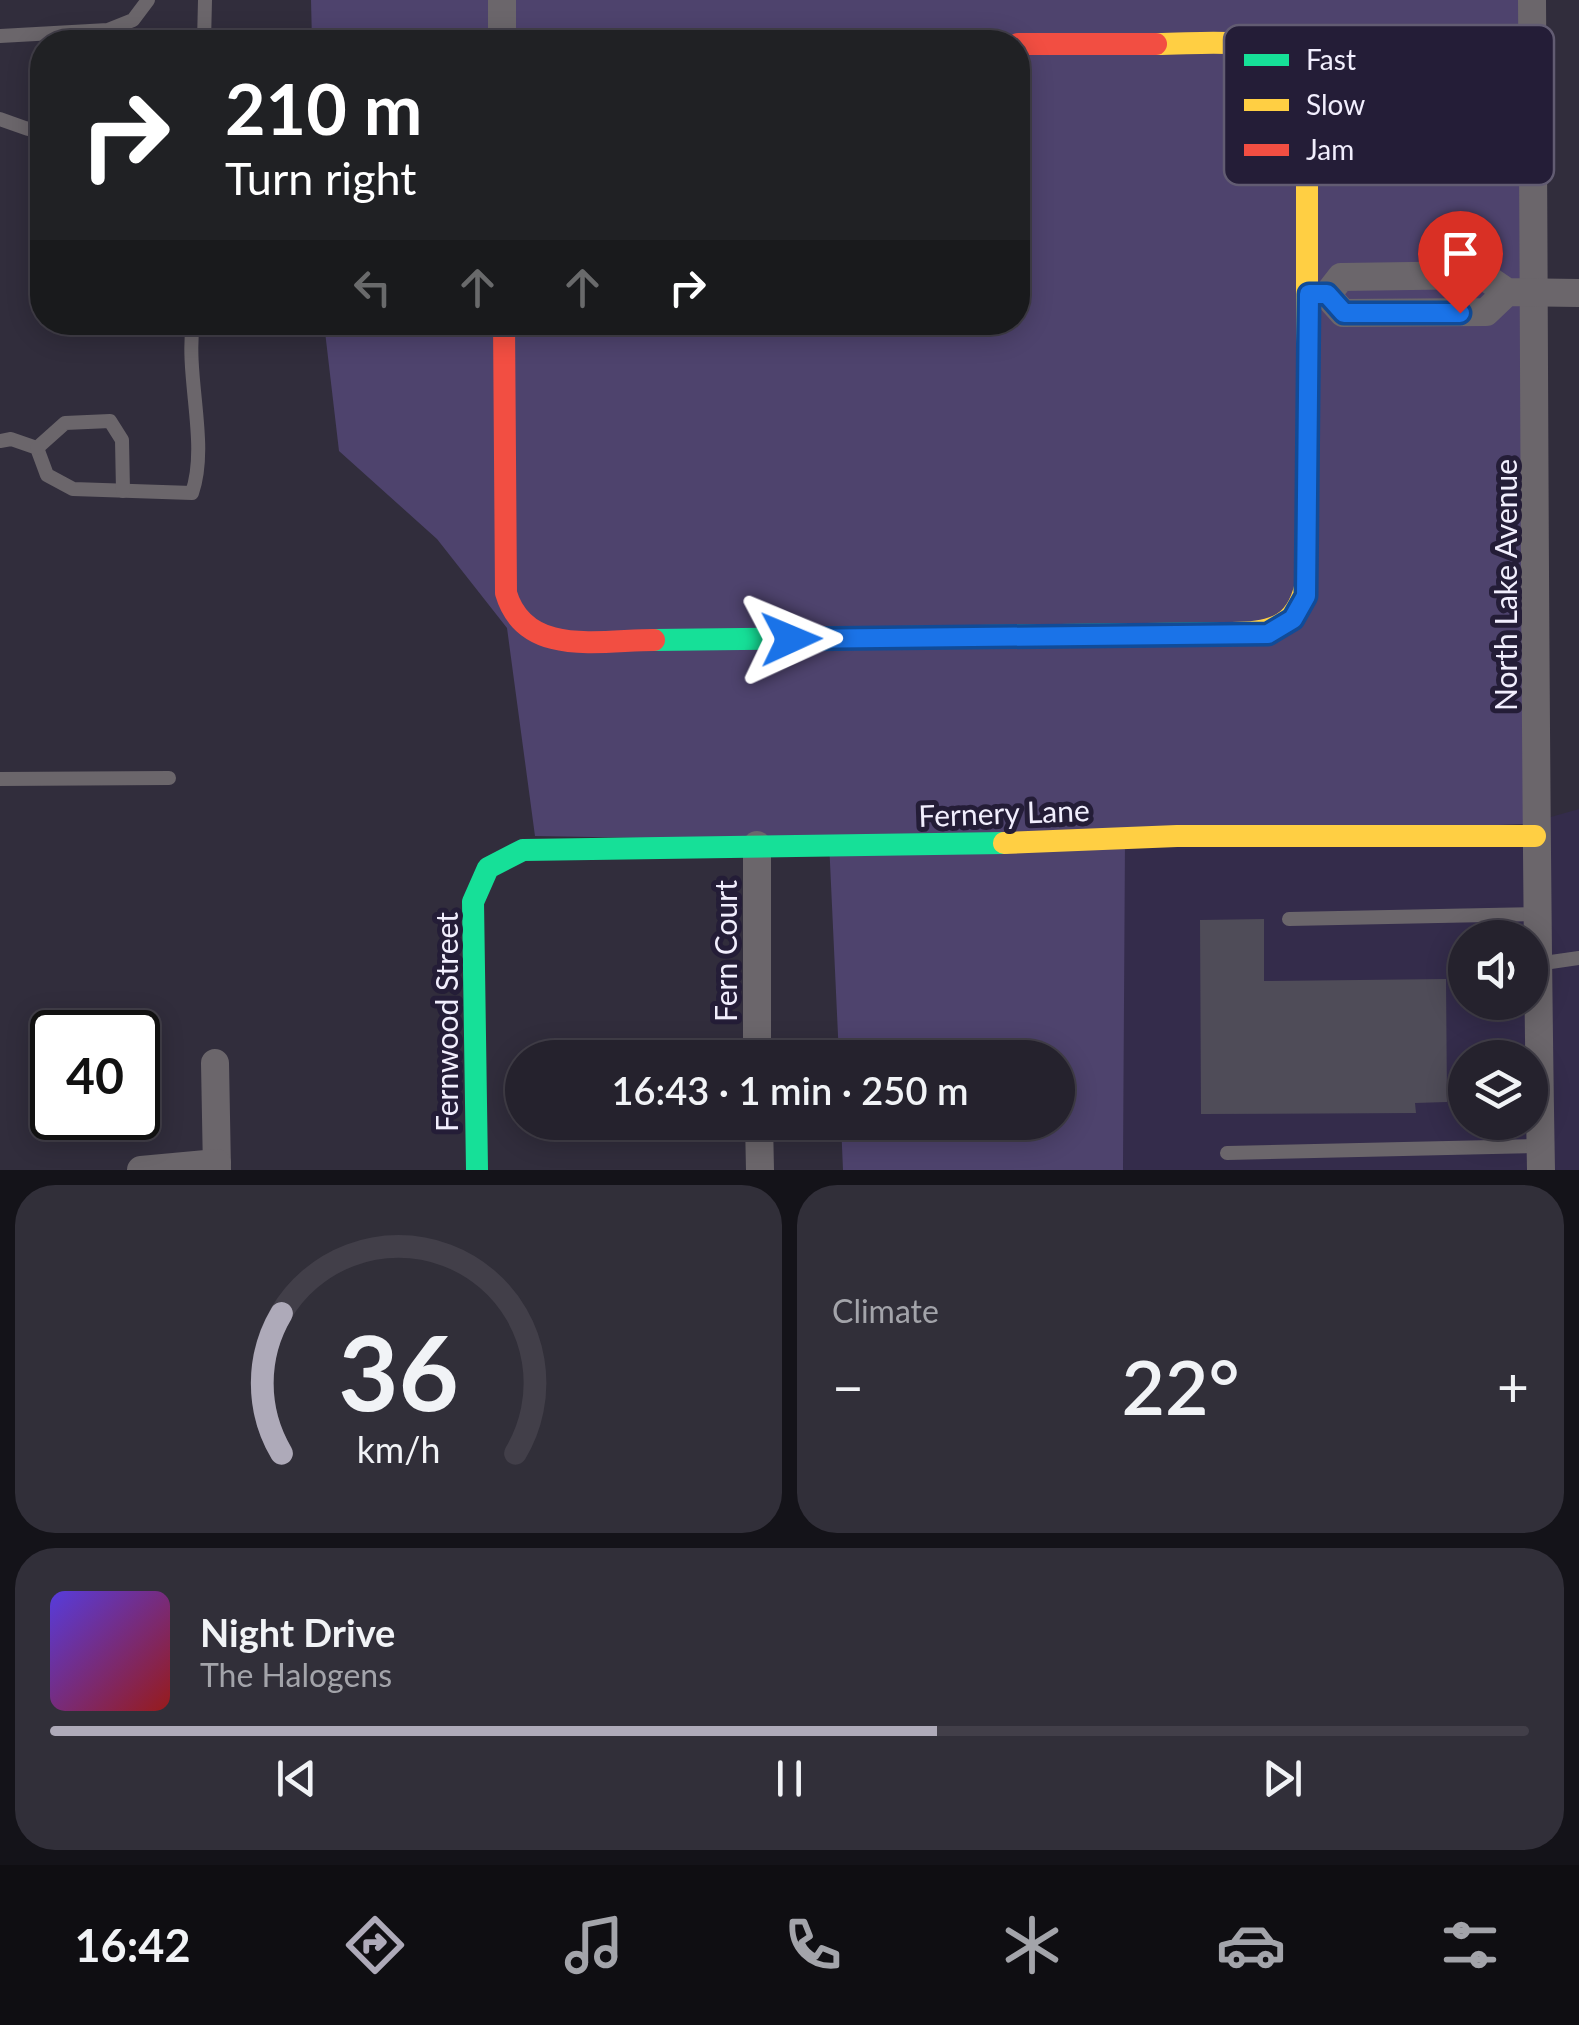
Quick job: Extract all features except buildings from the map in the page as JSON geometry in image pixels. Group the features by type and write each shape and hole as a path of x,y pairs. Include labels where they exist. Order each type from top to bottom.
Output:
{"street":[{"path":"502,0 502,30"},
{"name":"North Lake Avenue","path":"1531,25 1532,0"},
{"path":"1030,44 1224,43"},
{"path":"504,335 506,594 511,614 528,632 553,642 1268,634 1293,619 1306,596 1318,294 1311,185"},
{"name":"North Lake Avenue","path":"1525,185 1521,292 1539,698 1534,836 1536,920"},
{"path":"1318,294 1341,277 1482,275 1521,292 1579,293"},
{"path":"1405,276 1406,314"},
{"path":"1318,294 1344,313 1406,314 1486,312 1521,292"},
{"name":"Fernery Lane","path":"484,875 499,859 523,850 941,846 1178,836 1534,836"},
{"name":"Fern Court","path":"757,845 758,1040"},
{"name":"Fernwood Street","path":"477,1170 478,1051 471,938 473,902 484,875"},
{"name":"North Lake Avenue","path":"1538,1020 1540,1158"},
{"path":"141,1170 217,1167 215,1064"},
{"path":"759,1140 760,1170"}],"lane":[{"path":"120,30 148,0"},
{"path":"204,30 205,0"},
{"path":"0,36 30,36"},
{"path":"0,118 30,128"},
{"path":"37,448 47,475 73,489 192,493 200,471 188,358 191,335"},
{"path":"37,448 65,423 110,421 122,440 122,491"},
{"path":"0,442 11,439 37,448"},
{"path":"0,780 169,778"},
{"path":"1288,919 1536,914"},
{"path":"1548,962 1579,958"},
{"path":"1227,1152 1540,1158"}],"shaded area":[{"path":"311,0 1520,0 1520,25 1224,25 1224,185 1521,185 1526,824 1125,839 1123,1170 843,1170 842,1140 1075,1140 1075,1040 838,1040 829,841 535,836 507,628 437,539 339,451 325,335 1030,335 1030,30 312,30"},
{"path":"1579,809 1579,1170 1123,1170 1124,839 1526,824"}],"traffic: fast":[{"path":"654,640 1232,633"},
{"path":"477,1170 473,902 488,868 523,850 1004,843"}],"traffic: slow":[{"path":"1156,44 1224,43"},
{"path":"1232,633 1261,631 1283,623 1298,606 1307,578 1307,185"},
{"path":"1004,843 1177,836 1535,836"}],"traffic: jam":[{"path":"1030,44 1156,44"},
{"path":"504,335 506,593 516,614 530,628 567,641 654,640"}],"route":[{"path":"791,639 1268,634 1293,619 1306,596 1309,294 1327,294 1344,313 1460,313"}]}
